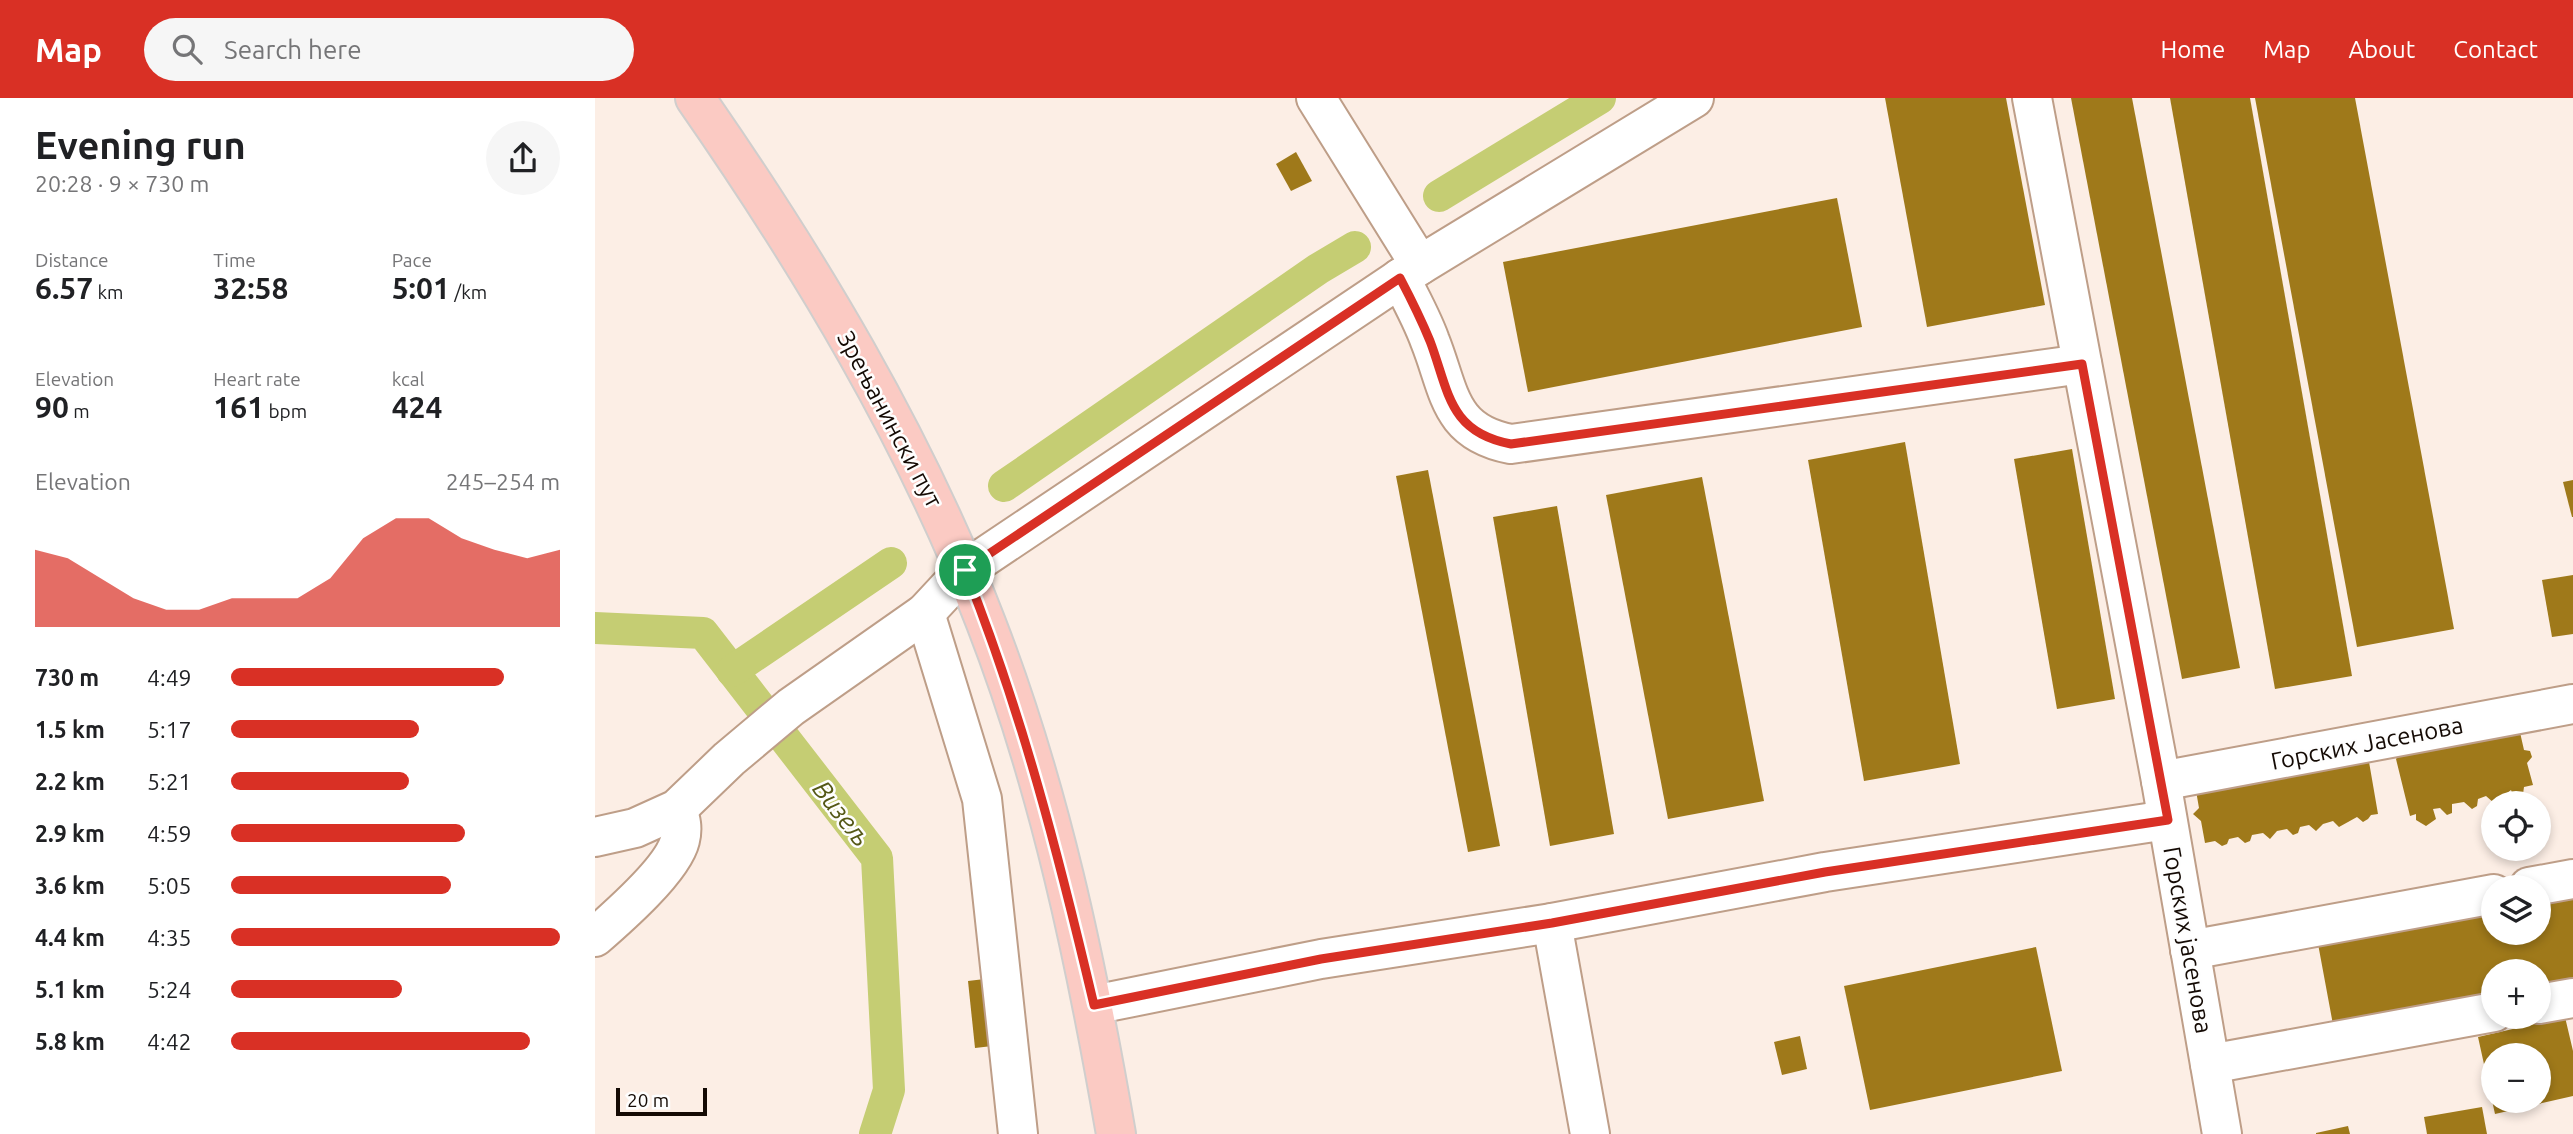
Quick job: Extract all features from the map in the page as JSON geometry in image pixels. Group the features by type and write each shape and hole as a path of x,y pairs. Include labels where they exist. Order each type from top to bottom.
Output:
{"main road":[{"name":"Зрењанински пут","path":"695,98 801,257 894,420 965,570 1003,670 1033,761 1094,1005 1116,1134"}],"street":[{"path":"1316,98 1410,271 1426,332 1453,409 1485,437 1511,444 2082,364"},
{"path":"595,837 635,828 677,809 729,759 791,706 925,613 965,570 1410,271 1694,98"},
{"path":"2032,98 2168,820"},
{"path":"925,613 982,799 1018,1134"},
{"name":"Горских Јасенова","path":"2161,781 2573,704"},
{"path":"595,937 647,886 680,843 683,826 677,809"},
{"name":"Горских јасенова","path":"1094,1005 1321,959 1552,923 1825,872 2168,820 2210,1064 2481,1014"},
{"path":"2551,883 2573,879"},
{"path":"2190,950 2481,896"},
{"path":"1552,923 1590,1134"},
{"path":"2551,1002 2573,998"},
{"path":"2210,1064 2223,1134"}],"building":[{"path":"1885,98 2006,98 2045,305 1927,327"},
{"path":"2071,98 2132,98 2240,668 2182,679"},
{"path":"2170,98 2250,98 2352,676 2275,689"},
{"path":"2255,98 2355,98 2454,629 2357,647"},
{"path":"1296,152 1312,181 1291,191 1276,164"},
{"path":"1837,198 1862,327 1528,392 1503,262"},
{"path":"1905,442 1960,764 1864,781 1808,460"},
{"path":"2072,449 2115,699 2057,709 2014,459"},
{"path":"1428,470 1500,846 1468,852 1396,476"},
{"path":"1702,477 1764,801 1668,819 1606,495"},
{"path":"2573,480 2573,517 2572,517 2563,482"},
{"path":"1557,506 1614,834 1550,846 1493,517"},
{"path":"2573,575 2573,634 2552,637 2542,580"},
{"path":"2519,728 2524,750 2530,751 2532,757 2527,763 2533,785 2524,787 2523,791 2481,791 2477,806 2472,809 2464,802 2452,804 2452,813 2447,815 2440,808 2433,809 2436,819 2426,826 2416,820 2416,814 2410,816 2396,759 2398,756 2425,752 2426,745"},
{"path":"2368,756 2378,814 2371,815 2363,822 2357,817 2339,827 2333,821 2323,824 2316,831 2309,825 2300,827 2298,833 2293,835 2287,829 2277,831 2270,839 2263,833 2252,835 2250,841 2245,843 2238,837 2229,839 2227,844 2222,846 2215,841 2205,843 2201,821 2193,814 2199,808 2195,785"},
{"path":"2573,884 2573,994 2551,998 2551,959 2481,959 2481,1002 2334,1030 2316,933 2481,901 2481,945 2551,945 2551,889"},
{"path":"2036,947 2062,1071 1870,1110 1844,986"},
{"path":"993,978 1001,1045 975,1048 968,981"},
{"path":"2565,1017 2573,1051 2573,1096 2551,1101 2551,1043 2481,1043 2481,1051 2478,1037 2513,1029 2551,1029 2551,1020"},
{"path":"1800,1036 1807,1069 1782,1075 1774,1042"},
{"path":"2481,1107 2487,1134 2427,1134 2424,1117"},
{"path":"2348,1126 2350,1134 2316,1134 2316,1133"}],"waterway":[{"path":"1439,196 1600,98"},
{"path":"1004,486 1318,269 1355,247"},
{"path":"732,671 891,563"},
{"name":"Визељ","path":"595,628 703,633 877,858 889,1090 875,1134"}],"route":[{"path":"1400,278 1431,343 1453,409 1462,420 1485,437 1511,444 2082,364 2168,820 1825,872 1552,923 1321,959 1094,1005 1033,761 1013,697 965,570 1400,278"}]}
